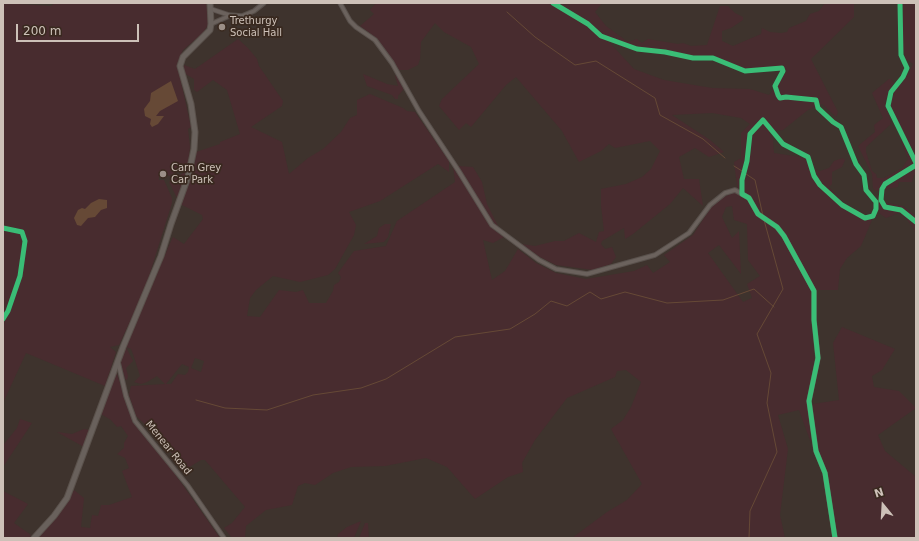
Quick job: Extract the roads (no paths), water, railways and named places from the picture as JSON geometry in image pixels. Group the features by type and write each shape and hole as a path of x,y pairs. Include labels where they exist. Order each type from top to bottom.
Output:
{"street":[{"path":"212,24 229,16 242,16 264,3"},
{"path":"340,3 350,21 375,40 392,63 419,111 492,225 539,260 556,269 587,274 655,255 689,233 710,205 725,193 736,190 749,198 758,214 777,227 784,236 814,291 814,320 818,358 809,401 816,451 825,473 835,538"},
{"path":"211,6 229,16"},
{"path":"34,538 54,516 67,498 117,361 161,256 192,166 195,126 181,72 181,60 206,36 212,24 211,6"},
{"name":"Menear Road","path":"117,361 126,396 135,421 188,486 224,538"}],"waterway":[{"path":"507,12 535,37 575,65 596,61 655,98 660,115 703,139 725,158"},
{"path":"734,166 742,171"},
{"path":"746,174 755,180 763,216"},
{"path":"749,538 750,511 777,452 767,403 771,373 757,334 783,289 764,220"},
{"path":"196,400 225,408 267,410 313,395 361,388 386,379 455,337 510,329 535,314 551,301 567,306 590,292 601,299 625,292 667,303 723,300 754,289 774,307"}],"place":[{"name":"Trethurgy Social Hall","path":"222,27"},
{"name":"Carn Grey Car Park","path":"163,174"}]}
